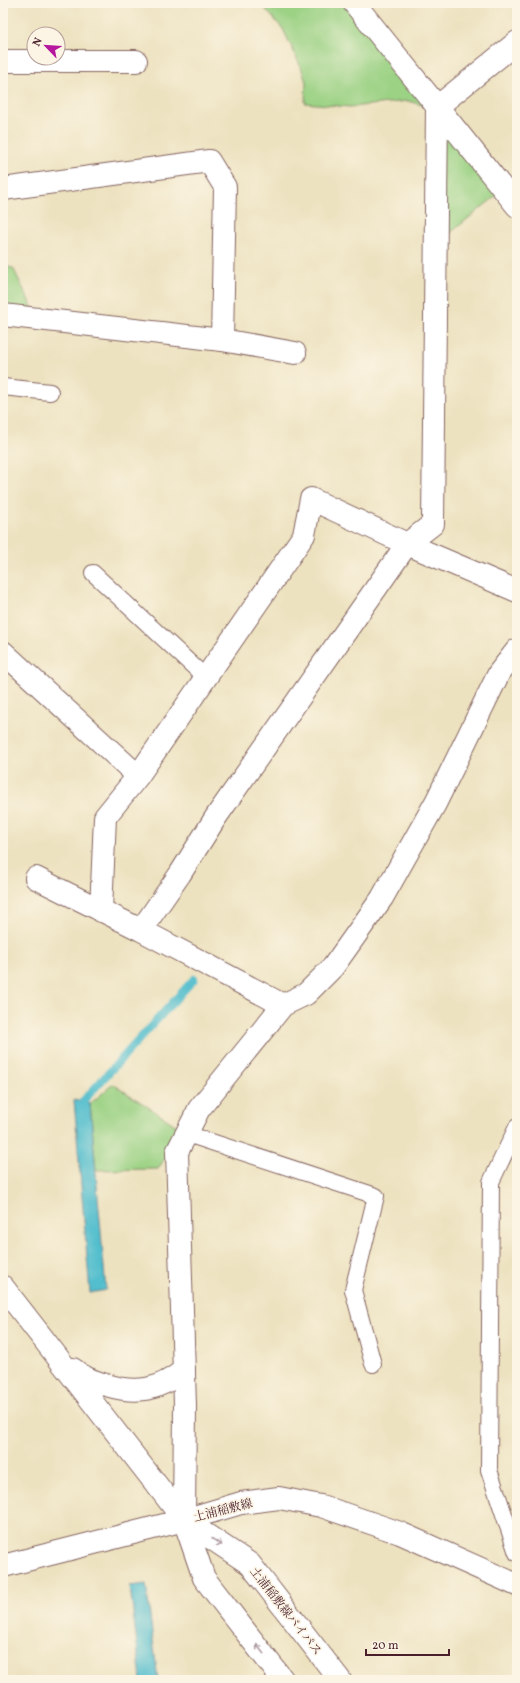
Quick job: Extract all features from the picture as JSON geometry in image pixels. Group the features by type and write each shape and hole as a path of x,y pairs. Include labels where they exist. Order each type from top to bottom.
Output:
{"street":[{"path":"354,3 517,206"},
{"path":"437,107 517,42"},
{"path":"3,61 136,61"},
{"path":"141,930 180,874 216,818 407,544 433,524 437,107"},
{"path":"3,189 209,161 225,187 222,340"},
{"path":"3,315 222,340 295,353"},
{"path":"101,911 105,817 138,776 304,535 311,499 407,544 517,591"},
{"path":"284,1680 204,1578 184,1520 184,1370 177,1152 199,1109 283,1005 306,994 333,967 382,898 436,802 499,673 517,650"},
{"path":"3,652 138,776"},
{"path":"36,878 141,930 283,1005"},
{"name":"土浦稲敷線","path":"3,1287 184,1520 241,1504 279,1498 321,1506 400,1533 517,1585"},
{"path":"58,1357 84,1378 125,1390 143,1390 156,1387 173,1379 184,1370"},
{"path":"3,1548 10,1565 184,1520"},
{"name":"土浦稲敷線バイパス","path":"184,1520 250,1564 340,1680"}],"lane":[{"path":"3,387 50,392"},
{"path":"93,573 206,678"},
{"path":"517,1127 491,1182 489,1470 517,1553"},
{"path":"187,1134 376,1196 354,1290 373,1364"}],"green space":[{"path":"260,3 347,3 429,107 408,101 350,107 305,103 306,82 301,67 283,29"},
{"path":"441,118 501,192 439,242"},
{"path":"3,266 13,268 35,313 3,308"},
{"path":"113,1084 180,1128 170,1151 158,1169 96,1170 90,1104"}],"water":[{"path":"74,1100 90,1104 106,1290 90,1293"},
{"path":"146,1584 158,1680 141,1680 130,1586"}],"waterway":[{"path":"84,1112 83,1101 194,979"}]}
